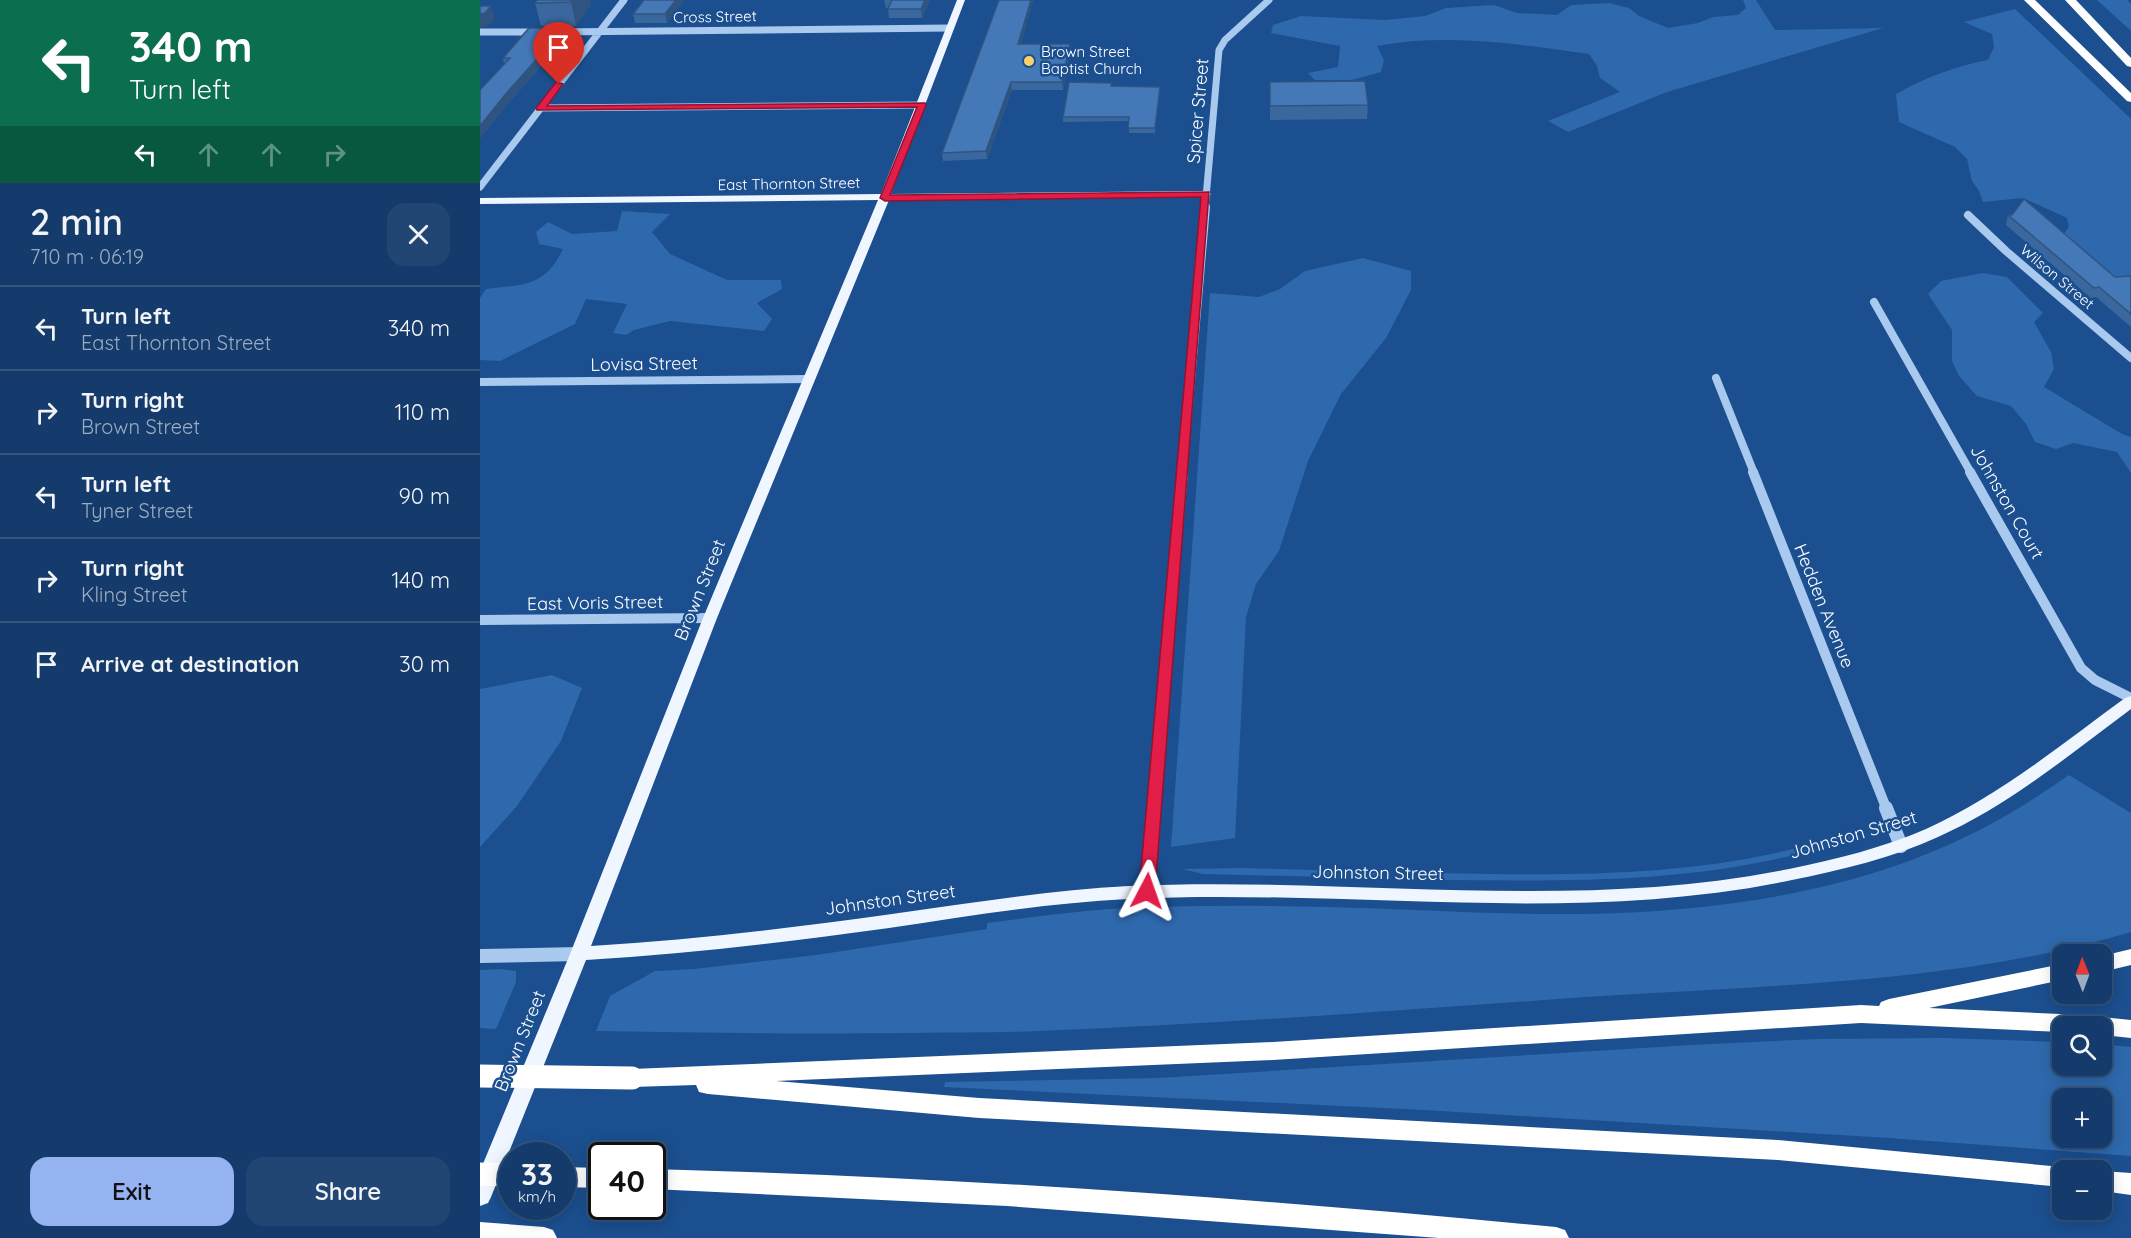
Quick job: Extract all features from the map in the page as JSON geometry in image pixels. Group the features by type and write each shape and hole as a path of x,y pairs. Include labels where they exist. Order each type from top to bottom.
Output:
{"highway":[{"path":"2029,0 2131,99"},
{"path":"2071,1 2131,64"},
{"path":"2112,962 2131,957"},
{"path":"1861,1014 2052,974"},
{"path":"480,1076 632,1078 1273,1051 1861,1014 2082,1024 2131,1029"},
{"path":"632,1078 979,1108 1778,1150 2052,1176"},
{"path":"480,1174 498,1175"},
{"path":"666,1179 771,1182 1180,1206 1421,1224 1556,1238"},
{"path":"2112,1182 2131,1184"},
{"path":"480,1233 544,1238"}],"main road":[{"name":"Brown Street","path":"480,1197 579,954 711,618 808,379 885,198 962,0"},
{"name":"East Thornton Street","path":"480,201 1206,194"},
{"name":"Johnston Street","path":"579,954 751,940 989,907 1147,891 1549,898 1629,895 1729,887 1796,874 1901,846 1935,832 1979,809 2041,769 2131,700"}],"street":[{"path":"480,187 624,0"},
{"name":"Spicer Street","path":"1147,891 1219,50 1230,34 1269,0"},
{"name":"Cross Street","path":"480,32 950,28"},
{"path":"540,108 922,105"},
{"name":"Wilson Street","path":"1968,215 2006,251 2131,358"},
{"name":"Johnston Court","path":"1874,302 2081,668 2095,680 2131,700"},
{"name":"Hedden Avenue","path":"1716,378 1901,846"},
{"name":"Lovisa Street","path":"480,382 808,379"},
{"name":"East Voris Street","path":"480,620 711,618"},
{"path":"480,956 579,954"}],"shaded area":[{"path":"1743,0 1756,0 1775,30 1883,28 1667,92 1568,132 1548,121 1620,92 1600,78 1597,66 1589,54 1483,41 1403,42 1377,46 1384,60 1381,72 1352,80 1315,80 1308,73 1338,67 1340,46 1271,33 1273,25 1301,16 1385,20 1425,16 1446,8 1494,5 1517,13 1557,15 1571,5 1609,3 1629,8 1639,16 1668,28 1698,23 1713,17 1738,15 1746,8"},
{"path":"2097,0 2127,0 2131,4 2131,31"},
{"path":"2015,9 2131,119 2131,283 2115,277 2064,233 2069,227 2067,218 2023,198 1983,202 1972,181 1967,159 1955,147 1899,122 1896,94 1940,73 1988,60 1994,47 1992,34 1964,22"},
{"path":"622,211 670,214 652,232 670,254 727,280 781,280 782,289 757,303 772,319 764,331 670,321 634,330 626,335 613,333 627,304 586,299 575,324 500,361 480,360 480,298 486,289 532,282 548,271 563,249 539,244 536,232 548,222 572,234 617,231"},
{"path":"1363,258 1411,271 1411,290 1386,338 1341,394 1308,461 1279,551 1256,584 1246,617 1235,838 1171,847 1210,293 1259,297 1280,289 1305,271"},
{"path":"1983,273 2007,277 2043,313 2034,322 2051,352 2054,369 2044,387 2122,434 2131,437 2131,473 2117,452 2073,443 2056,449 2035,442 2026,424 2011,406 1977,396 1959,376 1952,361 1952,330 1928,294 1941,281"},
{"path":"552,675 582,688 561,741 517,806 480,847 480,689"},
{"path":"2069,775 2131,813 2131,932 2084,944 2052,944 2052,952 1998,962 1861,980 1244,1021 1007,1032 596,1031 610,996 655,971 694,969 816,955 987,929 987,923 1063,913 1109,909 1245,906 1583,914 1687,909 1792,894 1843,882 1942,848 1989,825"},
{"path":"1853,831 1856,838 1828,847 1739,866 1697,872 1612,879 1527,880 1442,880 1438,873 1595,873 1700,866 1752,858"},
{"path":"1242,868 1382,872 1369,878 1203,874 1182,869"},
{"path":"480,970 516,971 516,982 496,1029 480,1028"},
{"path":"1943,1038 2052,1042 2052,1076 2112,1076 2112,1045 2131,1047 2131,1156 1889,1138 1424,1110 944,1087 945,1082 1159,1078 1817,1039"}],"building":[{"path":"537,0 573,0 571,2 535,3"},
{"path":"644,0 676,0 665,14 633,14"},
{"path":"892,0 925,0 921,9 888,9"},
{"path":"999,0 1031,0 1018,44 1070,44 1062,82 1011,82 986,151 942,153"},
{"path":"480,6 491,6 485,13 480,14"},
{"path":"529,28 566,28 480,126 480,90 510,58 503,58"},
{"path":"1365,81 1368,105 1270,106 1270,82"},
{"path":"1069,82 1160,87 1155,128 1128,128 1129,117 1063,117"},
{"path":"2024,199 2115,277 2131,277 2131,314 2099,287 2094,288 2008,215 2012,215"}],"place":[{"name":"Brown Street Baptist Church","path":"1029,61"}],"route":[{"path":"559,84 540,108 922,105 885,198 1206,194 1147,891"}]}
